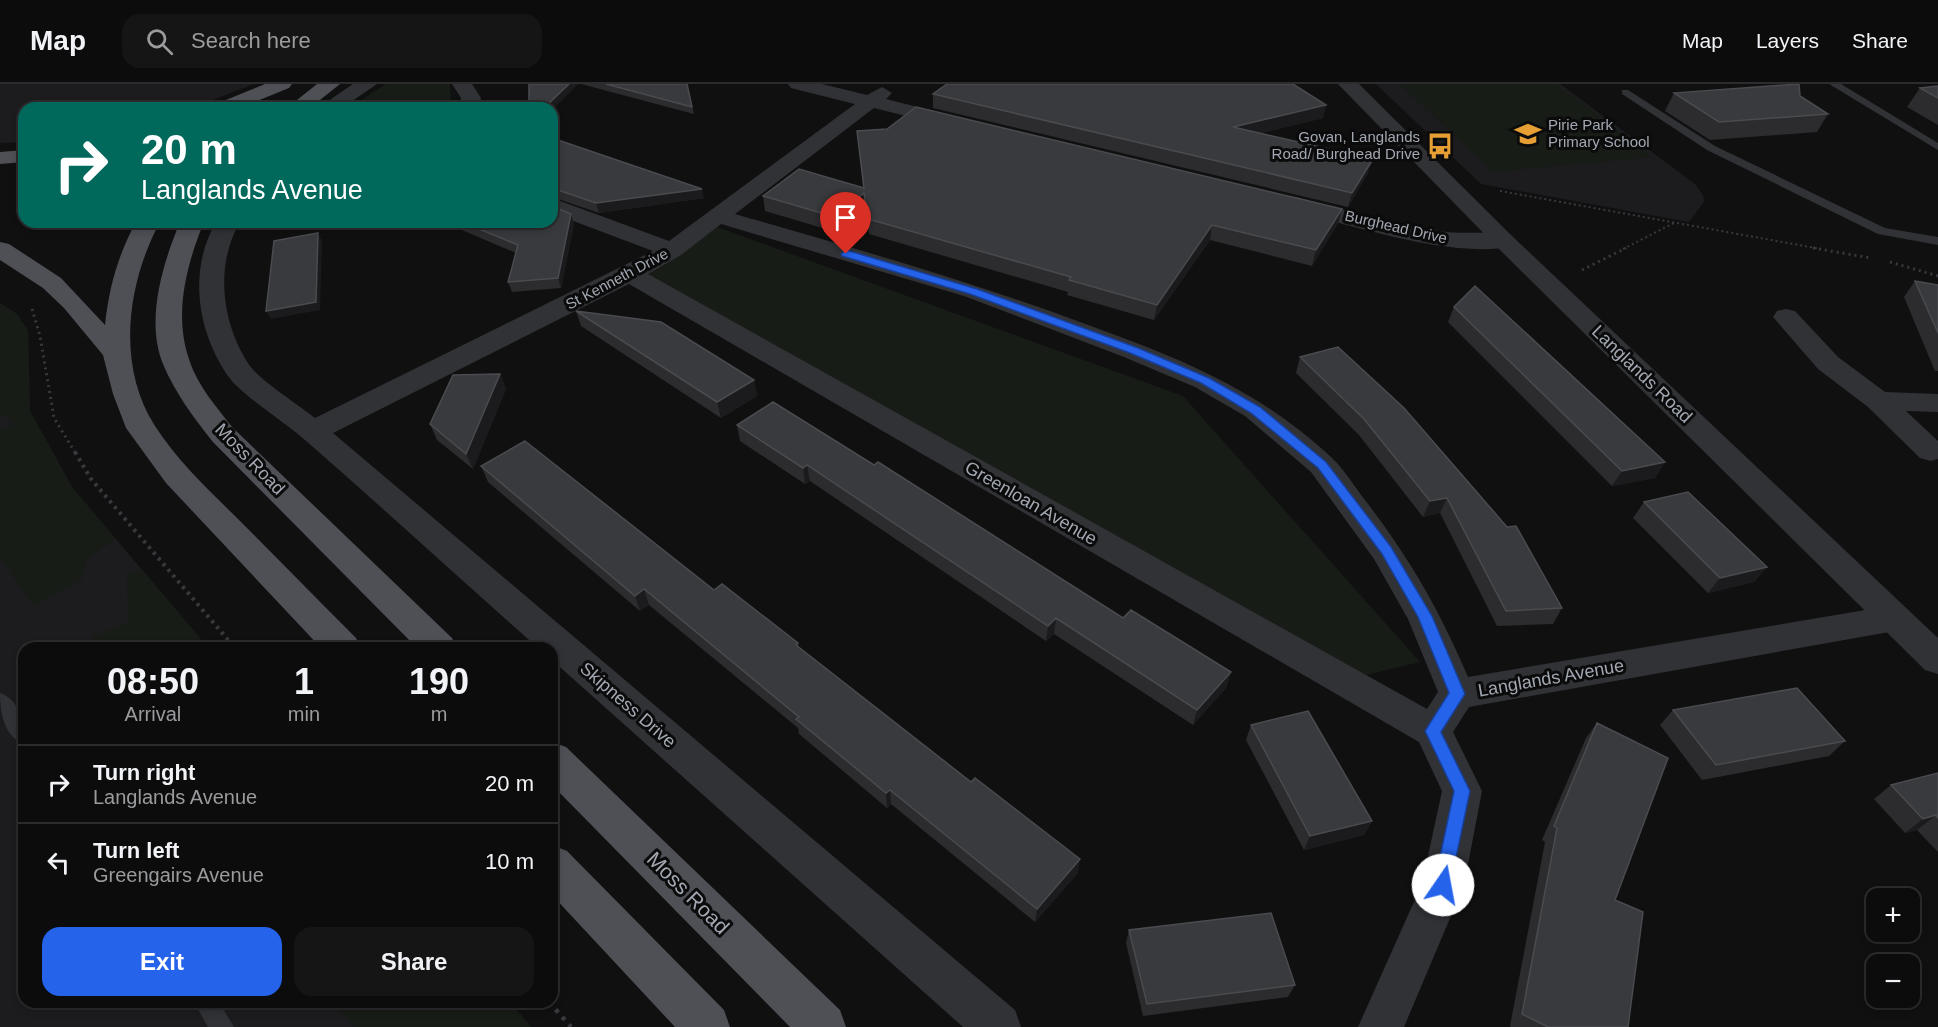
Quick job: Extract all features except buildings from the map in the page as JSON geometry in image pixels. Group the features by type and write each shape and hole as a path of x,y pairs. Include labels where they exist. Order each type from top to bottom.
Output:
{"main road":[{"path":"238,102 282,84"},
{"path":"269,102 296,84"},
{"path":"309,102 326,94"},
{"path":"0,158 18,156"},
{"path":"145,228 135,246 121,292 116,354 130,402 141,428 177,476 338,642"},
{"name":"Moss Road","path":"190,228 177,258 168,317 176,363 199,404 223,435 433,642"},
{"path":"0,249 59,290 116,354"},
{"name":"Moss Road","path":"558,765 823,1027"},
{"path":"558,871 707,1027"}],"street":[{"path":"326,94 367,84"},
{"path":"462,84 471,98 470,102"},
{"path":"798,84 975,127"},
{"name":"St Kenneth Drive","path":"313,431 630,274 672,250 895,84"},
{"name":"Langlands Road","path":"1348,84 1504,241 1938,660"},
{"name":"Burghead Drive","path":"1274,199 1436,238 1462,242 1504,241"},
{"path":"558,208 672,250"},
{"path":"718,216 974,291 1134,351 1205,381 1255,410 1322,465 1386,551 1425,616 1457,694"},
{"name":"Skipness Drive","path":"224,228 221,234 210,286 218,331 240,373 313,431 556,642"},
{"name":"Greenloan Avenue","path":"630,274 1433,731"},
{"path":"1786,316 1828,363 1878,401 1931,451"},
{"path":"1878,401 1938,403"},
{"name":"Langlands Avenue","path":"1433,731 1457,694 1895,618"},
{"name":"Skipness Drive","path":"558,644 998,1027"},
{"path":"1381,1027 1443,885 1462,791 1433,731"}],"lane":[{"path":"1834,84 1938,147"},
{"path":"1625,92 1711,148 1882,231 1938,241"},
{"path":"0,701 18,727"},
{"path":"209,1008 222,1027"}],"path":[{"path":"1443,181 1876,259"},
{"path":"1551,286 1674,222"},
{"path":"1887,261 1938,276"},
{"path":"31,307 40,336 54,418 91,479 229,642"},
{"path":"554,1008 571,1027"}],"shaded area":[{"path":"0,84 254,84 208,102 18,102 18,142 0,143"},
{"path":"386,84 450,84 451,102 358,102"},
{"name":"Pirie Park Primary School","path":"1376,84 1560,84 1695,184 1703,195 1704,202 1689,222 1481,184"},
{"path":"1399,84 1557,84 1652,157 1493,172"},
{"path":"717,227 1183,396 1420,662 1366,675 645,276"},
{"path":"0,303 17,314 28,331 30,411 72,487 203,642 18,642 18,1008 515,1008 531,1027 0,1027"},
{"path":"0,303 17,314 28,331 30,411 72,487 116,539 87,559 82,579 33,606 0,557 0,431 14,424 0,413"},
{"path":"141,568 201,639 197,642 93,642 94,636 128,623 127,577"},
{"path":"339,1008 515,1008 531,1027 354,1027"}],"place":[{"name":"Pirie Park Primary School","path":"1528,134"},
{"name":"Govan, Langlands Road/ Burghead Drive","path":"1440,146"}],"route":[{"path":"846,254 974,291 1134,351 1205,381 1255,410 1322,465 1386,551 1425,616 1457,694 1433,731 1462,791 1443,885"}]}
